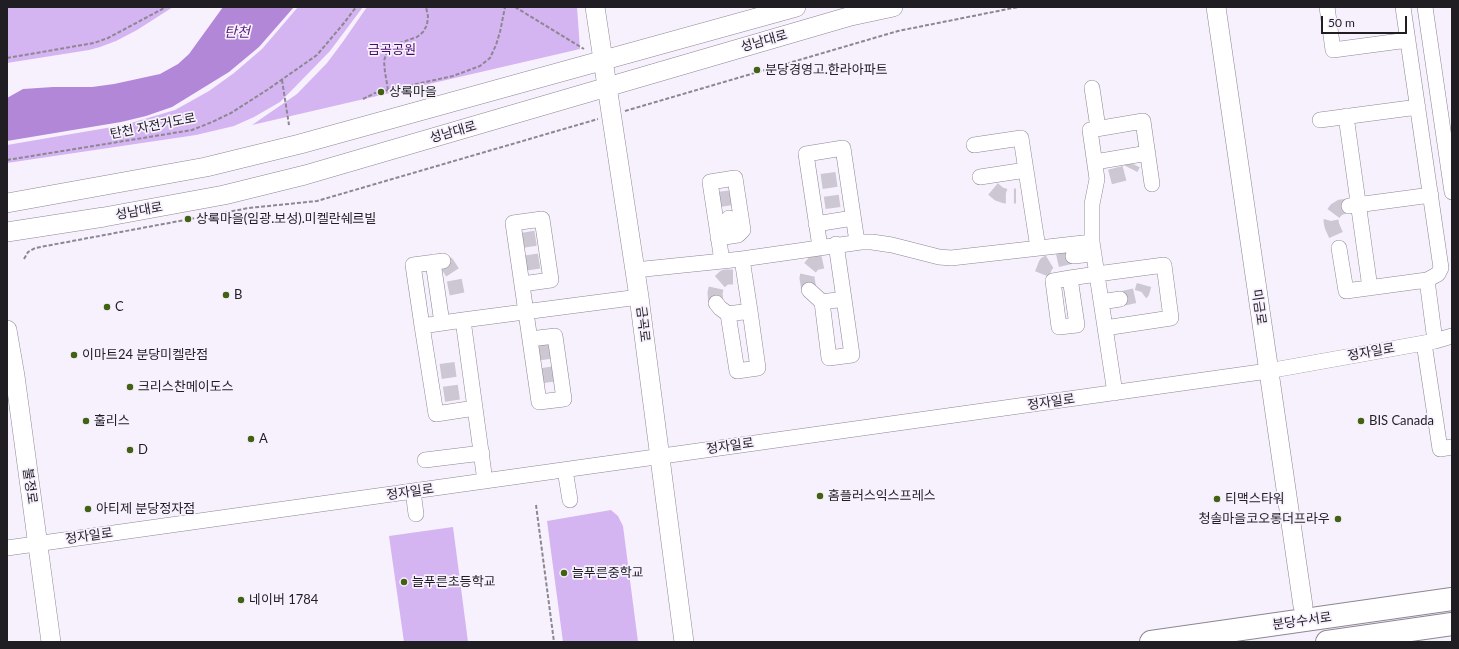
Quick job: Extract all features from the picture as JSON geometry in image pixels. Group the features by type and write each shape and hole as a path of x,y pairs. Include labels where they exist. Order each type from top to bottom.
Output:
{"highway":[{"path":"1178,638 1233,619 1303,606 1452,586"},
{"name":"분당수서로","path":"1151,642 1178,638 1333,629 1452,599"},
{"name":"분당수서로","path":"1250,642 1452,612"},
{"path":"1333,629 1452,624"}],"main road":[{"name":"금곡로","path":"595,7 639,297 684,642"},
{"name":"성남대로","path":"7,203 213,165 300,144 796,7"},
{"name":"성남대로","path":"7,232 104,217 224,195 350,162 851,16 893,7"},
{"name":"미금로","path":"1216,7 1303,606"},
{"name":"불정로","path":"7,330 11,376 38,543 51,642"}],"street":[{"path":"1327,7 1333,50 1408,40"},
{"path":"1339,248 1346,291 1427,280 1438,274 1441,268 1403,7"},
{"path":"1426,7 1446,104 1452,192"},
{"path":"1092,88 1098,128"},
{"path":"1320,120 1418,107"},
{"path":"1346,116 1354,205 1370,288"},
{"path":"1115,393 1093,248 1092,204 1104,178 1095,162 1090,130 1143,121 1152,184"},
{"path":"974,145 1022,138 1026,170 1023,195 1038,248"},
{"path":"820,247 806,154 843,148 857,242"},
{"path":"1095,162 1148,153"},
{"path":"980,176 1026,170"},
{"path":"1354,205 1431,195"},
{"path":"816,224 834,214 853,218"},
{"path":"722,261 729,218"},
{"path":"635,270 742,259 857,242 872,242 939,257 951,258 1038,248 1093,248"},
{"path":"809,290 822,302 829,358 852,355 836,244"},
{"path":"1073,256 1093,248"},
{"path":"716,303 728,314 737,371 758,368 742,259"},
{"path":"442,324 438,261 413,265 436,414 454,408 475,408"},
{"path":"1070,278 1164,265 1171,318 1105,328"},
{"path":"530,279 527,312 537,340"},
{"path":"1427,280 1429,342 1440,449 1452,447"},
{"path":"422,326 639,297"},
{"path":"822,302 844,299"},
{"path":"1101,302 1120,299"},
{"path":"728,314 750,311"},
{"path":"463,320 485,481"},
{"name":"정자일로","path":"7,548 1268,371 1429,342 1452,336"},
{"path":"425,460 482,453"},
{"path":"565,470 570,500"},
{"path":"413,491 416,514"}],"path":[{"path":"7,58 94,43 108,38 166,7"},
{"name":"탄천 자전거도로","path":"7,160 192,130 212,122 231,113 282,80 316,55 344,24 356,7"},
{"path":"388,90 384,62 386,54 389,48 394,45 414,39 423,32 427,25 428,16 426,7"},
{"path":"363,99 375,93 453,76 480,66 490,58 496,45 505,7"},
{"path":"515,7 572,43"},
{"path":"24,259 28,252 35,248 249,208 317,201 898,31 1018,7"},
{"path":"282,80 289,125"},
{"path":"536,505 554,642"}],"green space":[{"path":"7,7 173,7 137,30 116,41 100,47 7,63"},
{"path":"298,7 363,7 330,51 294,88 280,102 254,117 234,126 196,135 7,163 7,145 124,125 175,110 209,91 234,73 262,49"},
{"name":"금곡공원","path":"367,7 577,7 580,49 252,125 297,94 327,63"},
{"path":"611,510 618,516 623,526 638,642 563,642 547,521"},
{"path":"453,527 468,642 404,642 389,536"}],"water":[{"name":"탄천","path":"223,7 294,7 259,47 229,72 172,107 146,116 121,122 7,141 7,98 23,89 92,87 160,74 178,64 189,54"}],"tunnel":[{"path":"1110,177 1125,173 1130,170 1133,164"},
{"path":"828,173 833,208"},
{"path":"993,189 999,194 1005,196 1016,196"},
{"path":"725,191 729,218"},
{"path":"1336,235 1331,221 1333,214 1341,207 1349,206"},
{"path":"527,232 533,271"},
{"path":"1042,274 1046,264 1051,261 1073,256"},
{"path":"443,261 453,273 457,294"},
{"path":"809,290 807,278 809,269 814,263 823,261"},
{"path":"716,303 715,293 717,284 725,277 733,277"},
{"path":"1120,299 1138,295 1142,292 1144,285"},
{"path":"541,345 547,384"},
{"path":"447,363 453,404"}],"place":[{"name":"분당경영고.한라아파트","path":"757,70"},
{"name":"상록마을","path":"381,92"},
{"name":"상록마을(임광.보성).미켈란쉐르빌","path":"188,219"},
{"name":"B","path":"226,295"},
{"name":"C","path":"107,307"},
{"name":"이마트24 분당미켈란점","path":"74,355"},
{"name":"크리스찬메이도스","path":"130,387"},
{"name":"훌리스","path":"86,421"},
{"name":"BIS Canada","path":"1361,421"},
{"name":"A","path":"251,439"},
{"name":"D","path":"130,450"},
{"name":"홈플러스익스프레스","path":"820,496"},
{"name":"티맥스타워","path":"1217,499"},
{"name":"아티제 분당정자점","path":"88,509"},
{"name":"청솔마을코오롱더프라우","path":"1338,519"},
{"name":"늘푸른중학교","path":"564,573"},
{"name":"늘푸른초등학교","path":"404,582"},
{"name":"네이버 1784","path":"241,600"}]}
